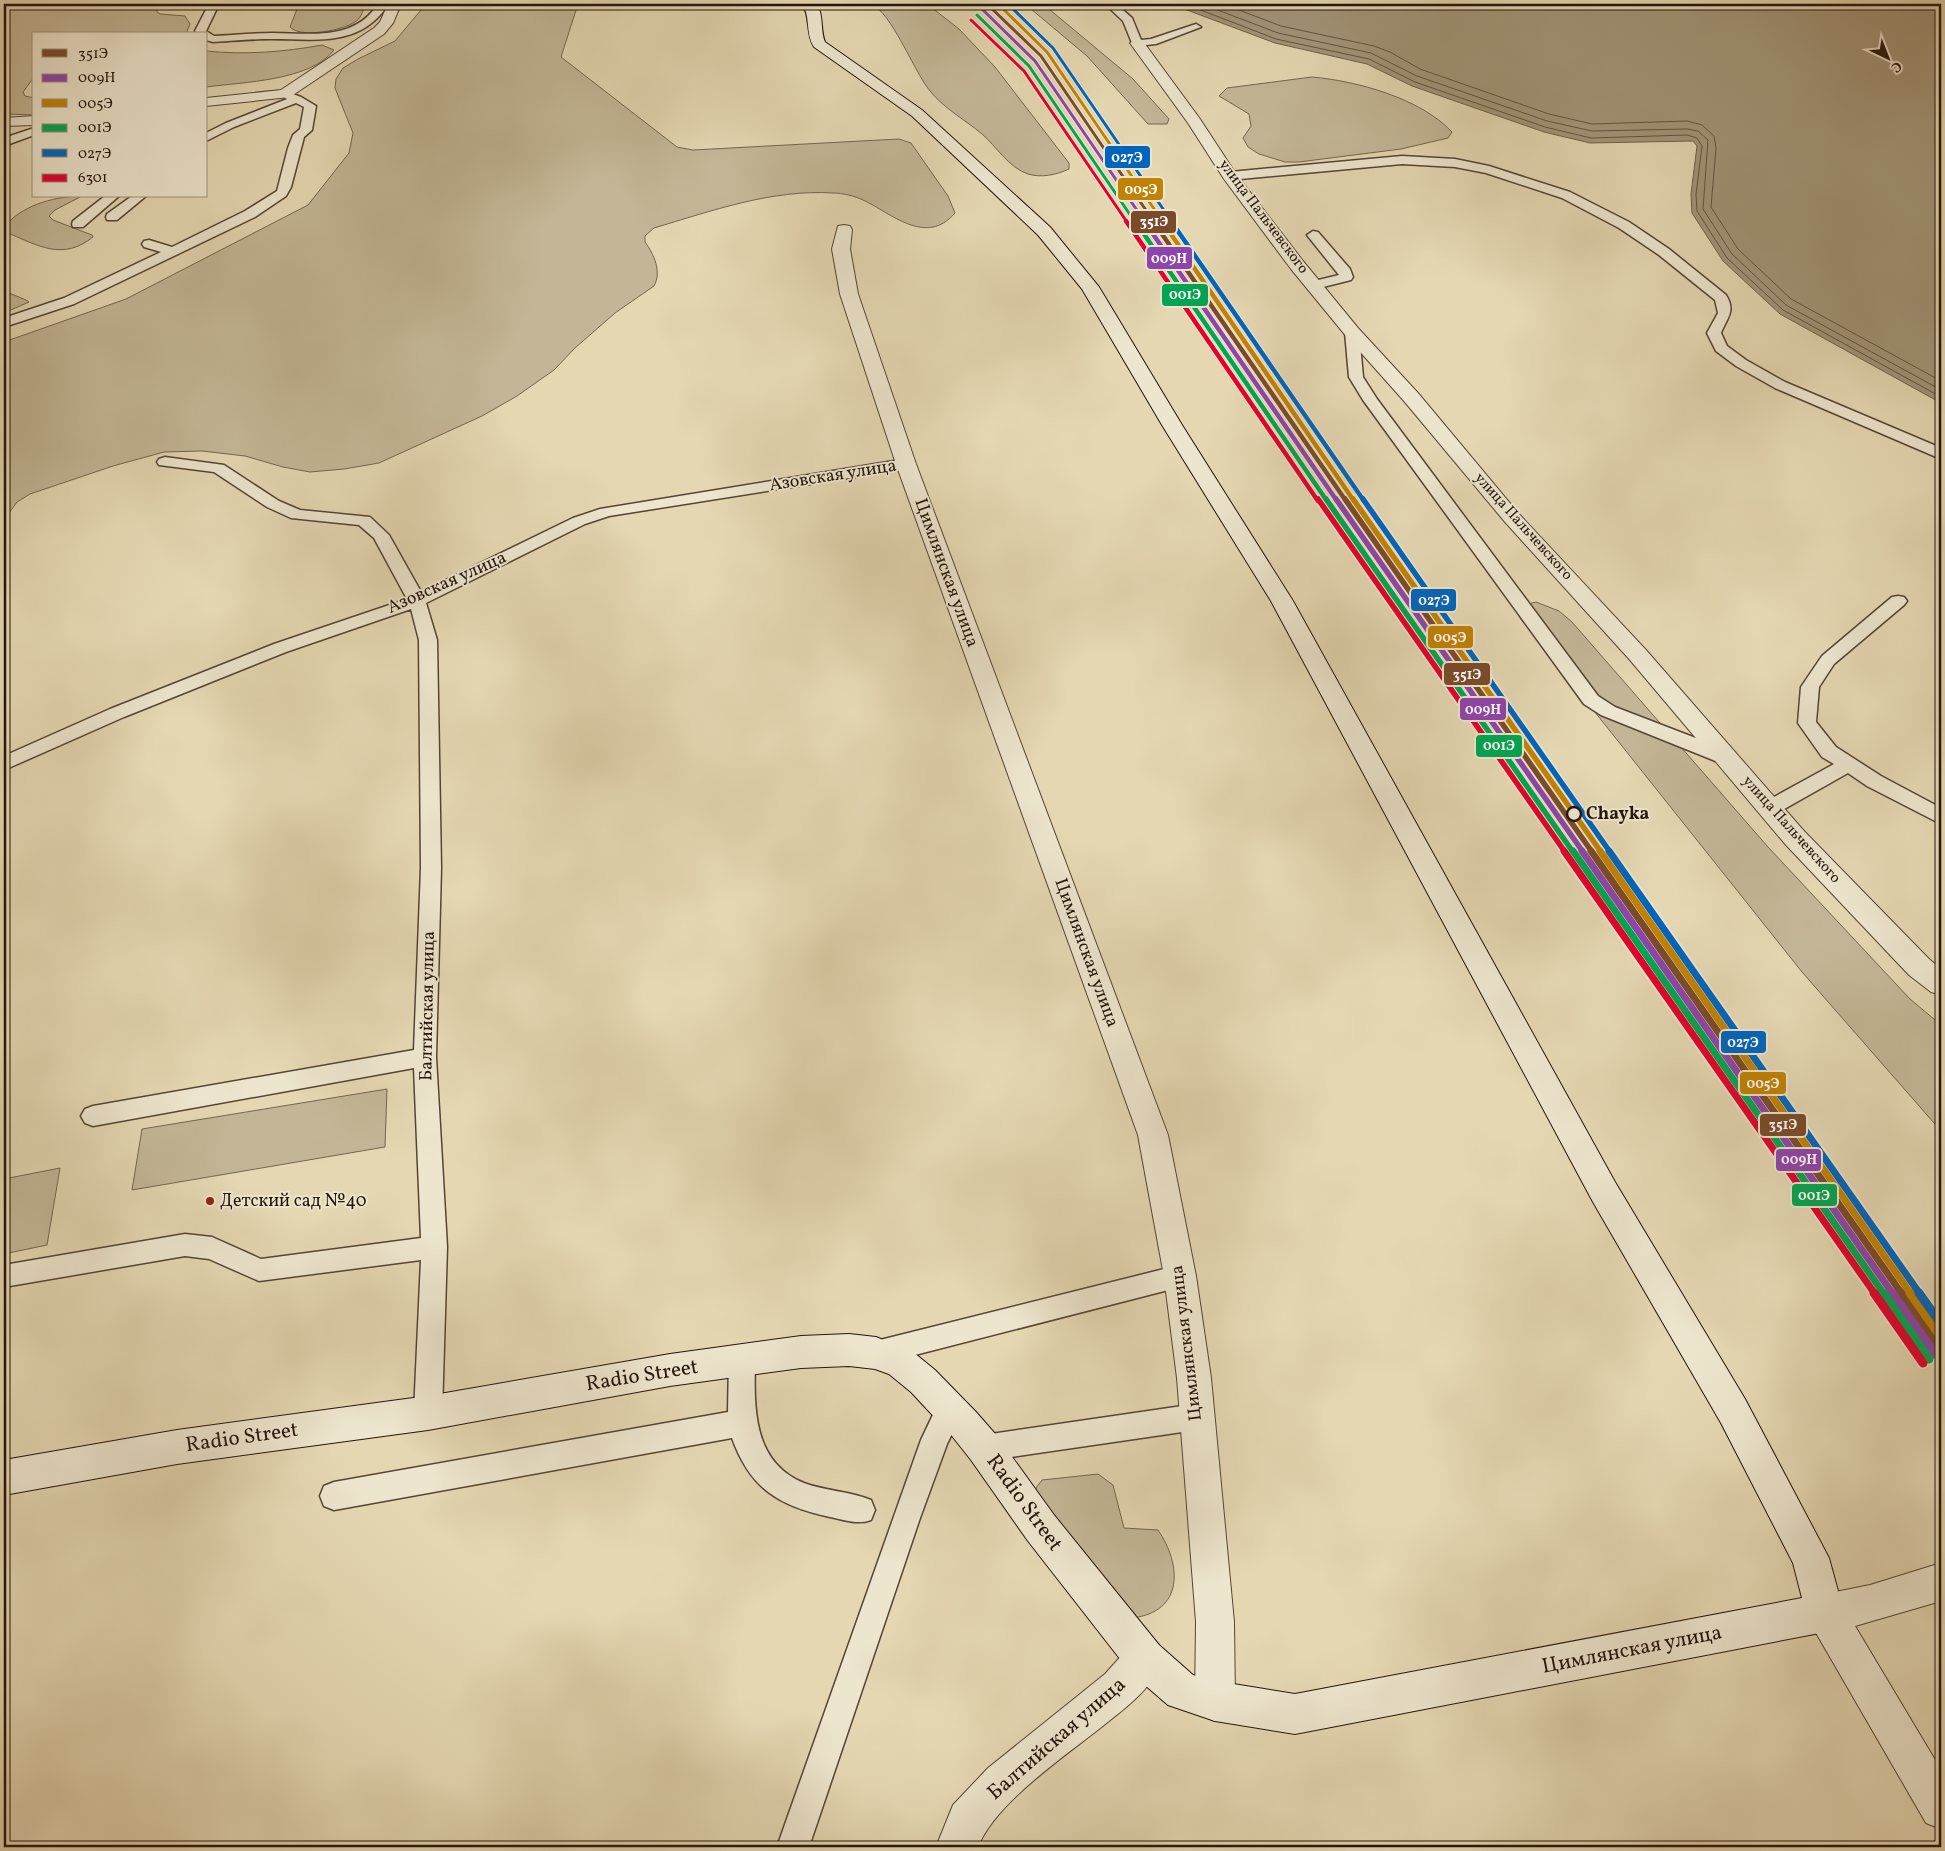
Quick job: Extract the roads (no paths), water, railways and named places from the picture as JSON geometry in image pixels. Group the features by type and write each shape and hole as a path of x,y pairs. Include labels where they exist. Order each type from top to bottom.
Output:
{"street":[{"path":"809,4 813,8 815,35 819,44 917,113 1044,231 1090,288 1172,425 1282,601 1604,1192 1733,1411 1810,1558 1825,1613 1941,1808"},
{"path":"208,102 291,96 379,31 386,23 390,5"},
{"name":"улица Пальчевского","path":"1137,43 1189,114 1230,176 1297,265 1352,332 1411,396 1512,518 1609,622 1770,808 1919,967 1941,984"},
{"path":"4,122 32,120"},
{"name":"Цимлянская улица","path":"844,230 841,249 850,294 906,464 1153,1135 1180,1276 1194,1378 1215,1622 1215,1701"},
{"name":"Radio Street","path":"4,1478 177,1447 428,1412 742,1360 801,1352 849,1350 876,1353 901,1363 923,1381 950,1409 984,1448 1041,1528 1145,1658"},
{"name":"Цимлянская улица","path":"1145,1658 1182,1692 1215,1701 1295,1714 1870,1604 1941,1582"},
{"name":"Балтийская улица","path":"957,1847 968,1820 1002,1782 1118,1688 1145,1658"}],"lane":[{"path":"201,32 214,4"},
{"path":"361,4 390,5"},
{"path":"1110,4 1128,20 1137,43 1152,42 1196,26"},
{"path":"208,37 213,39 270,36 319,37 346,33 364,27 390,5"},
{"path":"4,323 69,301 250,214 282,193 299,135 306,130 310,106 291,96 208,137"},
{"path":"4,142 32,132"},
{"path":"1230,176 1402,160 1434,161 1489,170 1566,195 1624,224 1679,264 1721,298 1726,306 1724,316 1714,333 1721,348 1741,363 1780,385 1941,454"},
{"path":"78,224 110,198"},
{"path":"108,225 138,198"},
{"path":"1312,235 1345,272 1346,277 1315,285"},
{"path":"149,244 173,252"},
{"path":"1352,332 1356,377 1370,400 1591,700 1608,711 1725,757"},
{"name":"Балтийская улица","path":"165,462 218,468 238,479 273,504 296,515 364,520 381,535 417,601 428,640 431,868 425,1056 434,1246 428,1412"},
{"name":"Азовская улица","path":"4,764 117,713 280,648 417,601 579,521 606,512 906,464"},
{"path":"1898,601 1828,660 1810,688 1807,723 1829,752 1941,816"},
{"path":"1770,808 1849,764"},
{"path":"93,1116 425,1056"},
{"path":"4,1276 185,1245 212,1248 259,1270 285,1268 434,1246"},
{"path":"876,1353 1180,1276"},
{"path":"742,1360 741,1423 748,1446 766,1474 794,1493 861,1510"},
{"path":"793,1847 906,1518 934,1440 950,1409"},
{"path":"984,1448 1196,1417"},
{"path":"334,1496 741,1423"}],"water":[{"path":"1171,4 1941,4 1941,403 1780,314 1723,261 1692,213 1691,194 1697,146 1693,141 1590,143 1544,132 1412,86 1367,64 1275,43"}],"place":[{"name":"Chayka","path":"1574,814"},
{"name":"Детский сад №40","path":"210,1201"}]}
